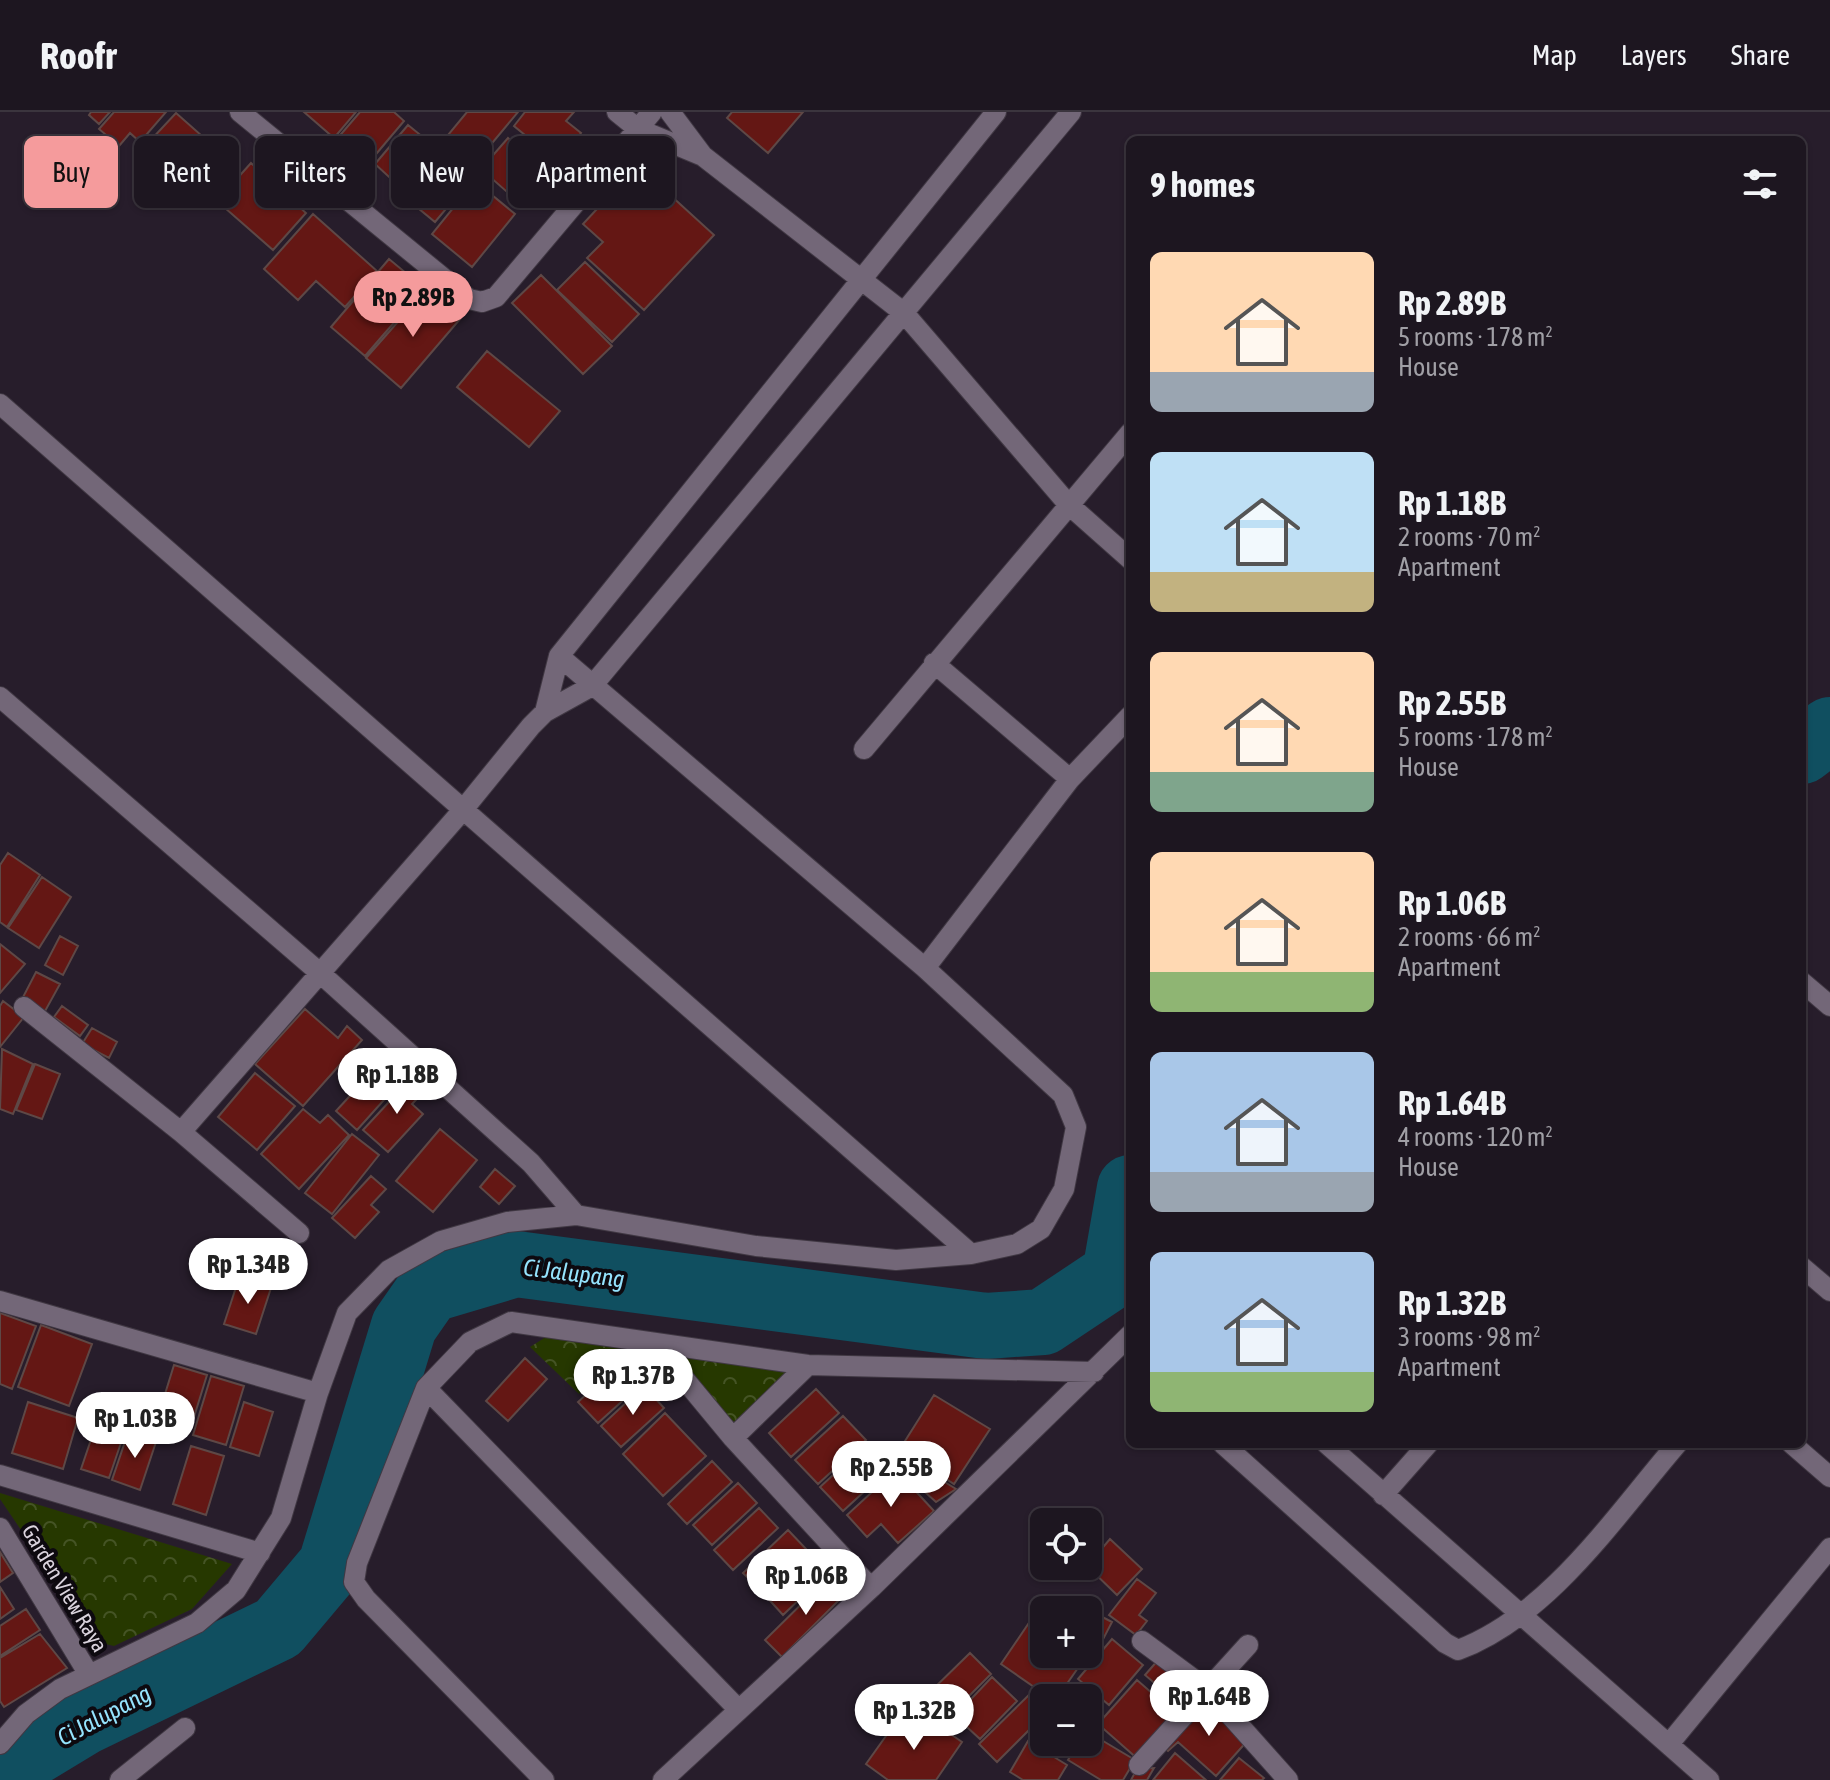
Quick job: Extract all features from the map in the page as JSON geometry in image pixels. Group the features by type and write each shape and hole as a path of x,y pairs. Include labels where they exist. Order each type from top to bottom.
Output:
{"street":[{"path":"240,112 469,299 482,302 496,297 652,112"},
{"path":"617,112 638,129 703,156 904,313 1068,504 1126,555"},
{"path":"670,112 703,156"},
{"path":"545,712 559,656 860,276 996,112"},
{"path":"181,1132 545,712 592,686 1071,112"},
{"path":"0,404 971,1254"},
{"path":"864,749 1126,438"},
{"path":"0,1744 26,1714 88,1673 197,1623 236,1590 281,1518 318,1393 347,1313 389,1270 441,1241 507,1222 576,1215 756,1246 880,1258 971,1254 1017,1244 1041,1229 1064,1189 1076,1127 1063,1095 925,968 559,656"},
{"path":"934,663 1070,779"},
{"path":"0,697 320,973 531,1163 576,1215"},
{"path":"925,968 1070,779 1126,720"},
{"path":"1806,985 1830,1006"},
{"path":"24,1007 181,1132 299,1233"},
{"path":"1806,1270 1830,1291"},
{"path":"0,1301 318,1393"},
{"path":"544,1780 366,1599 354,1582 357,1563 426,1388 470,1342 511,1322 808,1365 1094,1372"},
{"path":"656,1345 733,1438 871,1588"},
{"path":"663,1780 871,1588 1094,1372 1126,1348"},
{"path":"733,1438 808,1365"},
{"path":"426,1388 738,1709"},
{"path":"1227,1448 1445,1643 1458,1650 1521,1616 1572,1565 1674,1448"},
{"path":"1331,1448 1709,1780"},
{"path":"1383,1495 1424,1448"},
{"path":"1797,1448 1830,1477"},
{"path":"0,1475 260,1553"},
{"name":"Garden View Raya","path":"0,1528 88,1673"},
{"path":"1669,1744 1830,1548"},
{"path":"1142,1641 1207,1689 1288,1780"},
{"path":"1139,1765 1248,1645"},
{"path":"120,1780 185,1728"}],"green space":[{"path":"549,1335 628,1348 579,1394 530,1347"},
{"path":"672,1355 796,1369 734,1428"},
{"path":"0,1493 232,1564 192,1609 114,1646 97,1642 0,1499"}],"building":[{"path":"91,112 110,112 99,124 89,115"},
{"path":"114,112 166,112 145,136 134,137 130,133 119,146 118,136 107,136 99,129"},
{"path":"304,112 356,112 336,136 332,136"},
{"path":"360,112 394,112 404,121 375,155 375,136 339,136"},
{"path":"467,112 518,112 492,143 492,136 447,136"},
{"path":"525,112 574,112 566,121 581,133 579,136 526,136 514,126"},
{"path":"732,112 803,112 768,153 727,118"},
{"path":"176,113 202,136 155,136"},
{"path":"408,125 422,136 399,136"},
{"path":"508,138 508,193 492,179 492,156"},
{"path":"391,145 391,179 375,164"},
{"path":"251,163 255,167 255,208 300,208 306,213 273,250 225,208 239,208 239,176"},
{"path":"492,195 515,214 472,267 432,234 453,208 492,208"},
{"path":"675,199 714,235 644,310 587,258 603,242 583,224 598,208 675,208"},
{"path":"418,208 447,208 435,222"},
{"path":"313,214 377,271 345,307 316,281 298,300 264,269"},
{"path":"389,259 424,288 365,356 331,327"},
{"path":"585,262 639,314 612,342 557,290"},
{"path":"541,275 612,346 583,374 512,303"},
{"path":"426,290 460,319 401,388 366,358"},
{"path":"487,351 560,411 529,447 457,387"},
{"path":"8,853 40,875 7,927 0,922 0,865"},
{"path":"42,877 71,897 39,948 8,928"},
{"path":"60,936 78,946 63,975 45,965"},
{"path":"0,944 25,964 0,993"},
{"path":"36,972 60,984 44,1013 21,1001"},
{"path":"3,1001 24,1017 0,1047 0,1006"},
{"path":"62,1006 88,1025 80,1036 54,1017"},
{"path":"305,1009 338,1038 347,1026 362,1040 303,1106 255,1064"},
{"path":"92,1028 117,1042 109,1058 82,1044"},
{"path":"2,1049 33,1064 13,1114 0,1109"},
{"path":"35,1064 60,1074 42,1119 16,1110"},
{"path":"372,1072 392,1091 357,1130 336,1111"},
{"path":"255,1073 295,1106 257,1150 218,1117"},
{"path":"414,1075 428,1087 412,1104 423,1114 388,1152 363,1130"},
{"path":"303,1109 320,1123 328,1115 349,1135 299,1189 261,1154"},
{"path":"440,1129 477,1160 433,1212 396,1181"},
{"path":"352,1134 379,1155 332,1214 305,1193"},
{"path":"495,1169 515,1186 499,1204 480,1187"},
{"path":"371,1176 386,1189 371,1205 379,1212 355,1238 332,1218"},
{"path":"239,1278 271,1288 256,1334 224,1324"},
{"path":"0,1313 36,1326 12,1389 0,1384"},
{"path":"41,1325 92,1344 69,1406 18,1387"},
{"path":"525,1358 547,1379 508,1421 486,1401"},
{"path":"622,1362 641,1384 598,1423 578,1402"},
{"path":"174,1365 207,1375 189,1433 156,1423"},
{"path":"211,1376 244,1386 226,1445 193,1435"},
{"path":"644,1386 664,1408 621,1447 601,1426"},
{"path":"816,1389 839,1413 791,1457 769,1433"},
{"path":"934,1395 990,1429 954,1484 900,1449"},
{"path":"28,1402 78,1418 63,1469 12,1453"},
{"path":"244,1402 273,1412 259,1456 230,1447"},
{"path":"665,1413 706,1456 663,1496 623,1454"},
{"path":"843,1416 866,1440 818,1484 795,1460"},
{"path":"98,1419 126,1428 109,1478 81,1469"},
{"path":"129,1430 157,1439 140,1490 112,1480"},
{"path":"868,1443 891,1467 843,1511 820,1487"},
{"path":"191,1446 224,1456 206,1515 173,1504"},
{"path":"712,1461 732,1482 687,1524 668,1504"},
{"path":"912,1462 956,1489 936,1502 904,1473"},
{"path":"896,1470 934,1511 898,1543 881,1524 867,1537 847,1515"},
{"path":"738,1483 757,1503 712,1545 693,1525"},
{"path":"759,1508 778,1528 733,1570 714,1550"},
{"path":"788,1530 807,1550 762,1592 743,1573"},
{"path":"1110,1539 1142,1569 1117,1595 1101,1580 1102,1548"},
{"path":"0,1552 13,1573 0,1582"},
{"path":"809,1552 828,1572 783,1615 764,1594"},
{"path":"830,1576 846,1593 782,1657 765,1640"},
{"path":"1137,1579 1156,1593 1139,1615 1147,1621 1136,1635 1109,1615"},
{"path":"0,1587 14,1609 0,1619"},
{"path":"26,1609 40,1630 0,1656 0,1626"},
{"path":"1102,1617 1112,1622 1102,1641"},
{"path":"1030,1621 1030,1668 1078,1668 1067,1684 1030,1684 1001,1664"},
{"path":"40,1634 67,1668 4,1707 0,1701 0,1658"},
{"path":"1112,1639 1143,1665 1109,1705 1102,1699 1102,1684 1084,1684 1078,1679 1087,1668 1102,1668 1102,1651"},
{"path":"970,1653 991,1674 950,1715 929,1693"},
{"path":"1159,1659 1194,1690 1180,1705 1145,1675"},
{"path":"992,1677 1017,1701 980,1739 955,1716"},
{"path":"1137,1680 1177,1715 1139,1760 1102,1728 1102,1719"},
{"path":"1030,1694 1030,1729 997,1762 979,1744"},
{"path":"1204,1699 1249,1739 1216,1776 1178,1742 1168,1751 1162,1746"},
{"path":"923,1715 962,1742 936,1780 888,1780 866,1764 896,1722 910,1733"},
{"path":"1102,1740 1135,1760 1123,1780 1101,1780 1068,1760 1070,1756 1102,1756"},
{"path":"1028,1741 1030,1756 1052,1756 1067,1765 1058,1780 1023,1780 1010,1772"},
{"path":"1175,1753 1206,1780 1153,1780"},
{"path":"1239,1758 1264,1778 1220,1780"},
{"path":"1154,1768 1147,1780 1131,1780 1137,1769"}],"waterway":[{"name":"Ci Jalupang","path":"1806,748 1830,730"},
{"name":"Ci Jalupang","path":"8,1780 18,1762 84,1722 278,1628 331,1565 404,1326 429,1290 516,1264 986,1326 1043,1322 1115,1274 1126,1211"}]}
